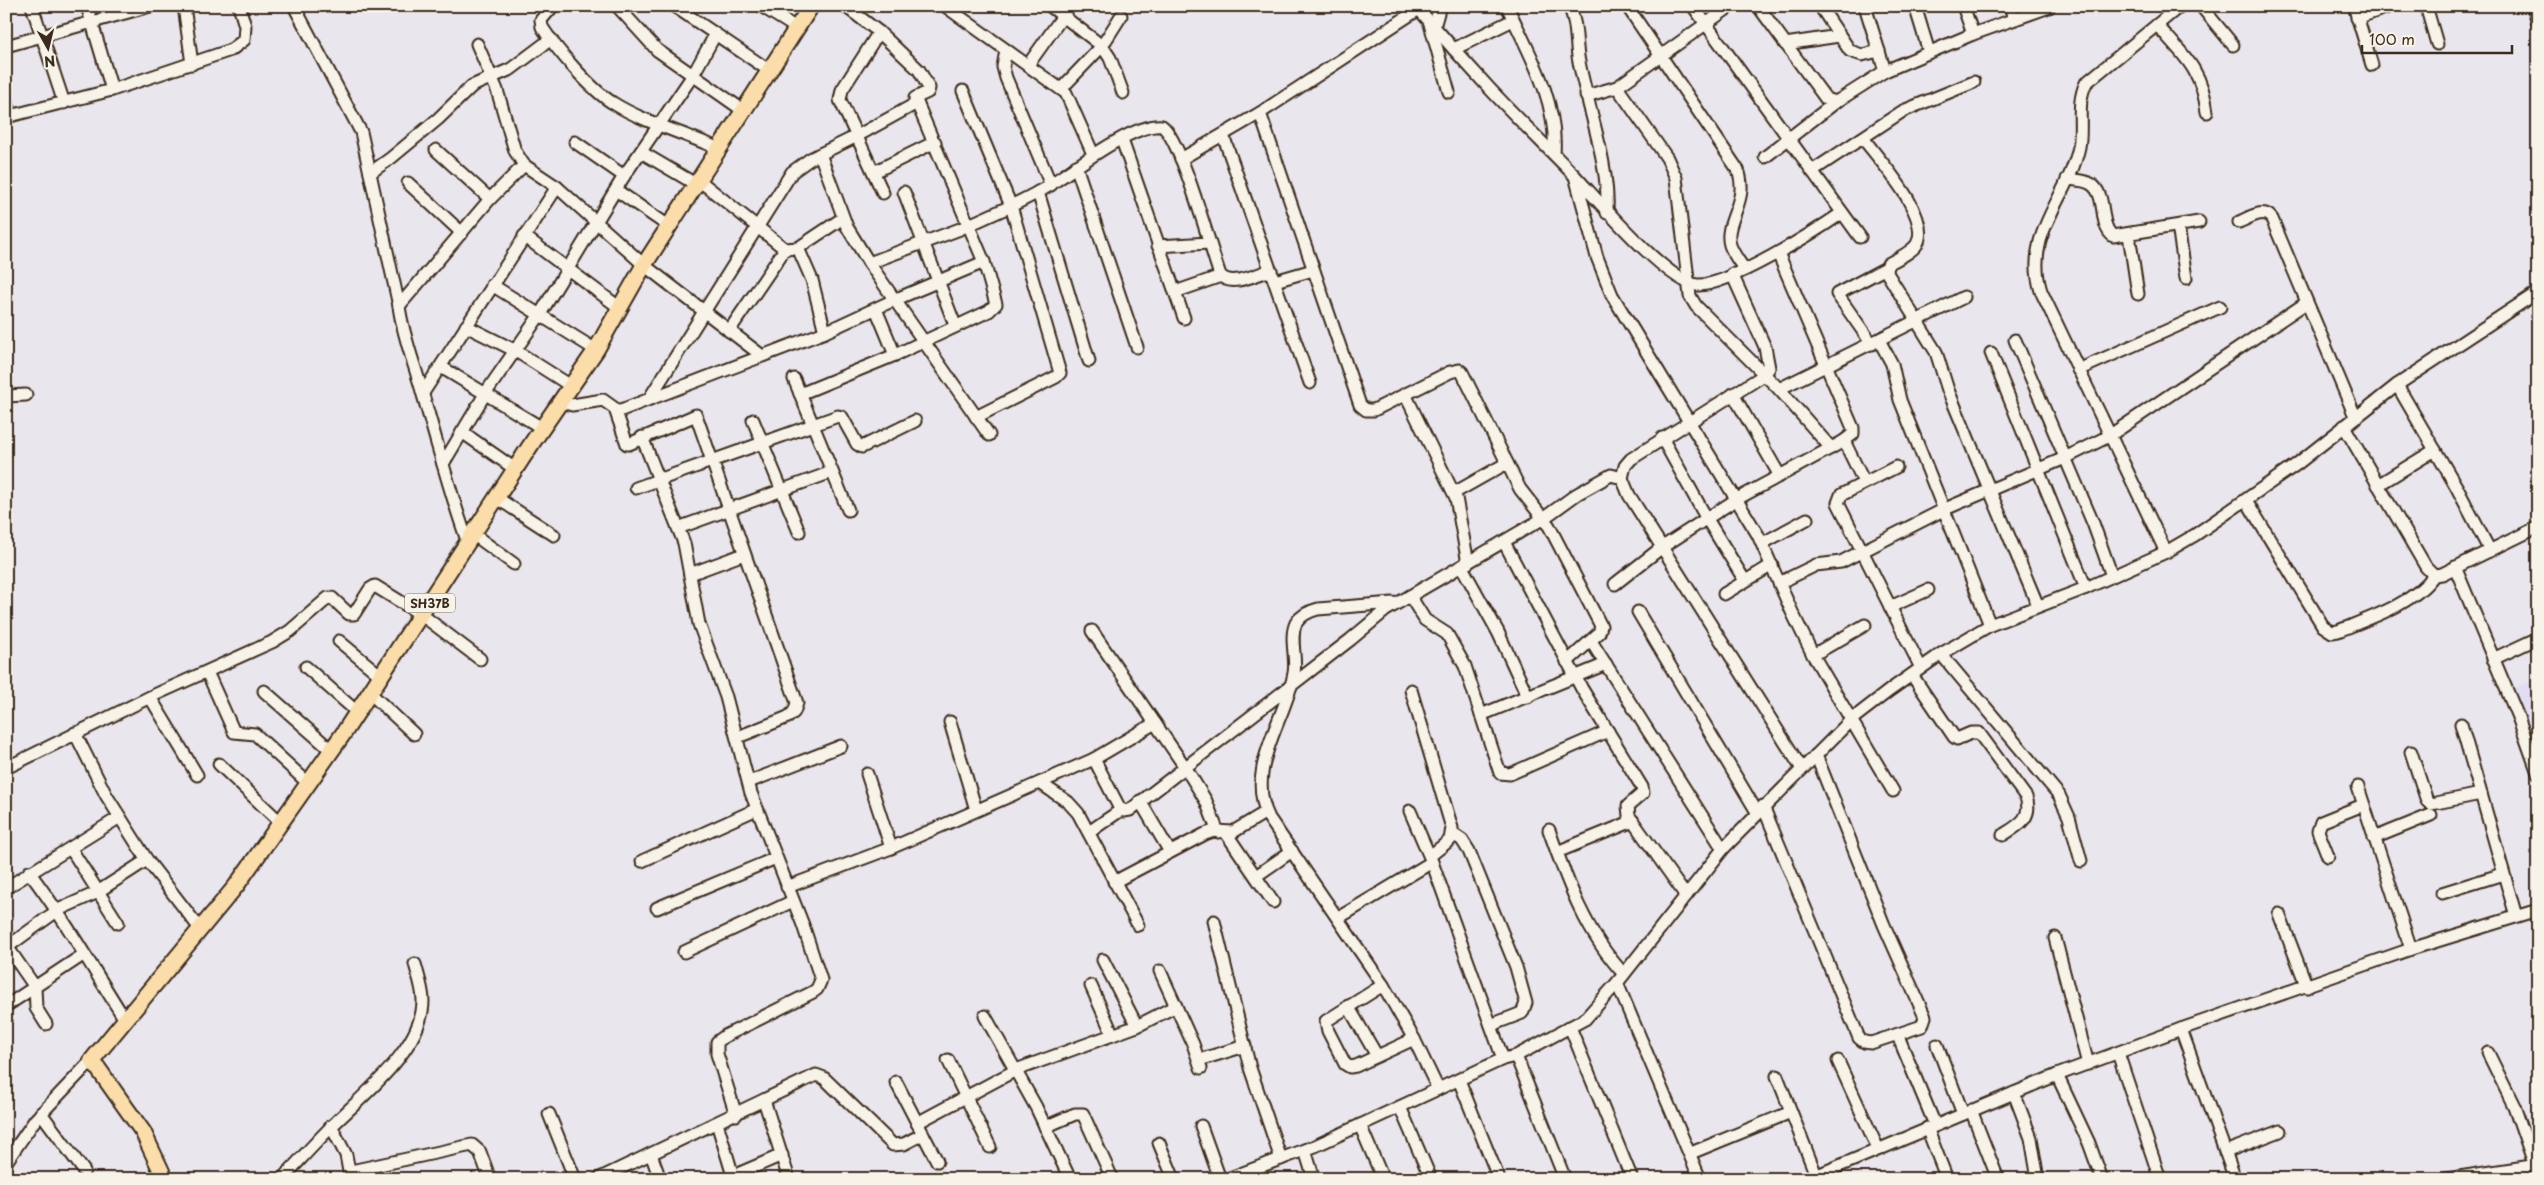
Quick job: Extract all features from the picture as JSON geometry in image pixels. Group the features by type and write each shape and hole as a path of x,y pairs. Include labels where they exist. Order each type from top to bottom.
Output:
{"main road":[{"name":"SH37B","path":"92,1060 236,886 358,712 515,469 596,350 644,265 699,183 811,6"},
{"path":"92,1060 143,1132 165,1179"}],"street":[{"path":"32,6 64,104"},
{"path":"87,6 112,90"},
{"path":"6,46 150,6"},
{"path":"184,6 192,64"},
{"path":"6,101 8,116 64,104 231,50 244,40 245,26 239,6"},
{"path":"294,6 361,132 399,306 402,328 423,393 450,494 471,538 514,564"},
{"path":"554,6 541,24 551,40 605,98 659,124 719,149"},
{"path":"617,6 657,50 744,111"},
{"path":"675,6 770,72"},
{"path":"761,6 798,29"},
{"path":"800,394 895,355 995,306 996,301 984,262 915,98 930,90 919,70 879,32 845,6"},
{"path":"945,6 1061,89 1070,100 1093,154"},
{"path":"1050,6 1067,11 1102,46 1110,58 1123,92"},
{"path":"1440,6 1432,24 1450,92"},
{"path":"1507,6 1547,95 1554,129 1554,154"},
{"path":"1569,6 1576,24 1577,54 1605,180 1607,213"},
{"path":"1627,6 1732,159 1742,180 1742,196 1729,237 1732,250 1744,269"},
{"path":"1693,6 1860,237"},
{"path":"1586,96 1617,87 1663,57 1731,6"},
{"path":"1758,6 1826,99 1836,102"},
{"path":"1820,6 1850,51 1855,54 1879,51"},
{"path":"1865,6 1885,71"},
{"path":"1915,6 1929,52"},
{"path":"1963,6 1973,34"},
{"path":"2010,6 2014,19"},
{"path":"2166,552 2041,291 2035,263 2041,234 2067,179 2079,146 2081,96 2086,84 2180,6"},
{"path":"2201,6 2233,45"},
{"path":"2354,6 2372,65"},
{"path":"2357,18 2391,6"},
{"path":"2426,6 2438,44"},
{"path":"2533,6 2538,23"},
{"path":"1765,157 1836,102 1885,71 1973,34 2049,7"},
{"path":"1181,159 1260,113 1417,8 1575,176 1619,226 1688,283 1707,284 1744,269 1808,237 1842,213"},
{"path":"1028,65 1067,11"},
{"path":"1061,89 1102,46 1121,16"},
{"path":"1454,49 1513,20"},
{"path":"2157,25 2197,73 2204,88 2207,112"},
{"path":"879,32 840,95 841,103 883,193"},
{"path":"443,464 485,394 539,316 624,176 693,75 715,35"},
{"path":"1785,44 1839,36"},
{"path":"370,172 391,158 438,119 472,86 511,69 551,40"},
{"path":"477,44 492,76 515,151 524,165 557,188 644,265 761,355"},
{"path":"1006,50 1003,67 1006,78 1051,185"},
{"path":"1812,170 1903,111 1974,82"},
{"path":"1617,87 1666,158 1676,178 1690,296 1696,306 1778,389 1831,448"},
{"path":"963,92 1011,206 1060,373 1056,377 976,417"},
{"path":"649,399 758,229 792,172 798,166 917,103"},
{"path":"1260,113 1360,405 1369,411 1459,370 1465,376 1520,489 1544,518 1600,622 1601,631 1567,662"},
{"path":"869,263 969,225 1011,206 1051,185 1093,154 1149,127 1162,126 1171,135 1181,159 1221,276 1231,281 1313,270"},
{"path":"1223,135 1310,383"},
{"path":"1863,138 1910,201 1917,218 1919,238 1917,243 1888,264 1886,268 1837,294 1892,364 1900,400 1990,625"},
{"path":"1122,140 1184,318"},
{"path":"575,142 624,176"},
{"path":"874,172 935,142"},
{"path":"436,150 490,199"},
{"path":"641,152 699,183 785,249 798,248 843,218"},
{"path":"820,154 843,218 869,263 989,435"},
{"path":"399,306 490,199 524,165"},
{"path":"1076,166 1137,347"},
{"path":"1575,176 1597,257 1612,295 1763,543 1779,583 1813,655 1893,791"},
{"path":"2067,179 2091,184 2100,198 2109,233 2118,237 2199,222"},
{"path":"408,183 462,233"},
{"path":"423,393 442,367 492,285 557,188"},
{"path":"616,190 670,227"},
{"path":"904,192 955,325"},
{"path":"1038,192 1089,361"},
{"path":"2239,222 2258,214 2269,214 2355,416"},
{"path":"2178,226 2186,278"},
{"path":"2128,235 2138,294"},
{"path":"524,236 620,308"},
{"path":"1158,246 1209,244"},
{"path":"798,248 812,280 825,332"},
{"path":"729,331 785,249"},
{"path":"1615,584 1662,548 1737,499 1844,441 1853,434 1853,428 1778,253"},
{"path":"617,410 825,332 984,262"},
{"path":"1886,268 1887,273 1936,352 1948,390 2038,606"},
{"path":"1732,274 1768,357 1769,368 1764,375 1631,459 1625,466 1622,478 1629,495 1802,768"},
{"path":"1175,292 1221,276"},
{"path":"492,285 596,350"},
{"path":"1201,1126 1228,1178 1305,1150 1504,1059 1516,1056 1585,1019 1621,979 1723,848 1851,720 1941,654 1990,625 2086,588 2166,552 2246,500 2397,385 2538,292"},
{"path":"1778,389 1964,297"},
{"path":"1779,583 1816,565 1841,562 1945,509 2039,470 2109,436 2306,303"},
{"path":"876,308 895,355"},
{"path":"2078,370 2220,308"},
{"path":"466,326 516,351 571,386"},
{"path":"2015,340 2093,522 2112,576"},
{"path":"1991,353 2086,588"},
{"path":"442,367 542,428"},
{"path":"794,379 848,510"},
{"path":"2397,385 2490,551"},
{"path":"1406,394 1454,494 1460,514 1465,565 1528,697"},
{"path":"1733,394 1780,476"},
{"path":"6,396 26,395"},
{"path":"561,402 572,405 603,400 617,410 627,444 696,415 797,703 794,712 788,717 738,737"},
{"path":"636,488 711,459 841,416 857,444 862,447 915,421"},
{"path":"754,420 799,532"},
{"path":"2344,426 2426,567 2434,575"},
{"path":"462,432 515,469"},
{"path":"642,437 660,478 686,551 699,624 722,682 757,809 793,901 820,980 817,989 813,992 725,1036 717,1042 718,1054 736,1115"},
{"path":"1662,438 1707,519 1745,581"},
{"path":"1844,441 1864,482"},
{"path":"2378,484 2435,450"},
{"path":"1454,494 1507,463"},
{"path":"1896,467 1841,495 1838,503 1890,607 1917,671 1954,737 1961,738 1976,731 1980,733 2026,797 2029,806 2028,815 2022,822 2003,835"},
{"path":"678,528 832,472"},
{"path":"1089,832 1122,810 1130,810 1396,603 1504,542 1544,518 1577,494 1611,475 1622,478"},
{"path":"497,498 554,535"},
{"path":"2246,500 2323,626 2332,632 2388,610 2422,590 2434,575 2490,551 2534,529"},
{"path":"1763,543 1807,519"},
{"path":"1504,542 1567,662 1643,790 1641,795 1628,806 1628,812 1686,896"},
{"path":"690,574 744,554"},
{"path":"1724,594 1772,564"},
{"path":"2455,567 2518,717 2538,773"},
{"path":"6,768 150,697 272,642 290,631 330,598 352,614 370,589 378,586 422,615 480,659"},
{"path":"1890,607 1928,590"},
{"path":"1410,596 1425,620 1450,639 1466,666 1498,771 1502,775 1510,774 1608,731"},
{"path":"1396,603 1318,609 1303,615 1295,626 1296,655 1291,686 1264,760 1262,788 1266,812 1383,985 1414,1038 1438,1089"},
{"path":"1638,612 1760,809 1859,1038 1864,1042 1871,1043 1898,1036 1922,1026 1925,1017 1884,925 1816,755"},
{"path":"1813,655 1865,625"},
{"path":"1092,631 1185,767 1222,832 1256,876 1273,902"},
{"path":"2494,659 2538,638"},
{"path":"340,640 381,676"},
{"path":"1591,641 1723,848"},
{"path":"1941,654 2059,795 2074,829 2081,861"},
{"path":"1481,714 1528,697 1606,664"},
{"path":"306,667 358,712"},
{"path":"207,672 234,732 255,734 308,783"},
{"path":"1410,690 1453,834 1462,840 1469,851 1516,967 1526,1003 1522,1013 1491,1025"},
{"path":"264,691 331,750"},
{"path":"370,693 414,734"},
{"path":"150,697 197,775"},
{"path":"950,722 976,810"},
{"path":"787,888 891,848 1094,759 1155,723"},
{"path":"2461,724 2516,916"},
{"path":"75,733 120,817 147,860 201,930"},
{"path":"749,782 841,746"},
{"path":"2411,752 2427,801 2431,804 2481,794"},
{"path":"1094,759 1122,810"},
{"path":"219,764 281,823"},
{"path":"867,774 891,848"},
{"path":"1040,783 1074,807 1138,925"},
{"path":"2358,787 2411,949"},
{"path":"1140,801 1170,852"},
{"path":"2328,856 2318,832 2321,822 2364,805"},
{"path":"642,861 757,809"},
{"path":"1410,811 1431,859 1504,1059"},
{"path":"1114,882 1210,832 1233,832 1266,812"},
{"path":"2374,838 2431,814"},
{"path":"6,888 120,817"},
{"path":"1557,852 1633,820"},
{"path":"1549,830 1581,911 1621,979 1700,1179"},
{"path":"1338,918 1431,859 1448,843 1453,834"},
{"path":"71,849 118,923"},
{"path":"1256,876 1292,851"},
{"path":"657,908 776,858"},
{"path":"46,1024 36,1008 36,987 7,947 58,910 98,891 147,860"},
{"path":"29,872 58,910 83,954 126,1020"},
{"path":"2442,894 2503,874"},
{"path":"684,952 793,901"},
{"path":"1777,1076 1812,1177 1833,1173 1878,1149 1967,1112 2058,1075 2181,1029 2307,987 2411,949 2538,910"},
{"path":"2279,914 2307,987"},
{"path":"1214,920 1245,1046 1267,1123 1281,1160"},
{"path":"2055,938 2088,1064"},
{"path":"6,1006 83,954"},
{"path":"1103,960 1137,1026"},
{"path":"282,1179 331,1126 386,1074 411,1037 421,1014 423,1002 415,964"},
{"path":"1160,971 1200,1064 1245,1046"},
{"path":"1383,985 1330,1017 1326,1024 1345,1064 1353,1067 1414,1038"},
{"path":"1091,986 1113,1035"},
{"path":"917,1123 1016,1070 1137,1026 1176,1006"},
{"path":"1348,1006 1377,1056"},
{"path":"986,1016 1016,1070 1070,1179"},
{"path":"1570,1027 1632,1179"},
{"path":"2181,1029 2234,1179"},
{"path":"1898,1036 1931,1127 1947,1179"},
{"path":"1937,1045 1998,1179"},
{"path":"2118,1053 2160,1179"},
{"path":"2446,1179 2536,1166 2514,1106 2488,1053"},
{"path":"1516,1056 1565,1179"},
{"path":"6,1162 41,1113 92,1060"},
{"path":"948,1060 990,1147"},
{"path":"1838,1062 1878,1149"},
{"path":"2058,1075 2089,1143 2102,1179"},
{"path":"598,1179 736,1115 812,1076 820,1076 889,1143 900,1146 923,1134"},
{"path":"1459,1080 1499,1179"},
{"path":"896,1082 937,1161"},
{"path":"2014,1093 2031,1138 2038,1179"},
{"path":"764,1100 789,1179"},
{"path":"1400,1107 1431,1179"},
{"path":"1691,1153 1791,1112"},
{"path":"41,1113 84,1171"},
{"path":"549,1114 573,1178"},
{"path":"1045,1127 1074,1114 1082,1114 1112,1178"},
{"path":"717,1123 733,1177 782,1155"},
{"path":"1360,1125 1383,1179"},
{"path":"331,1126 346,1155 351,1175 468,1144 478,1148 490,1179"},
{"path":"2225,1152 2280,1131"},
{"path":"1159,1143 1174,1179"},
{"path":"1305,1150 1314,1179"},
{"path":"651,1154 660,1179"}],"shaded area":[{"path":"2531,681 2538,696 2538,730 2527,734 2509,690"}]}
